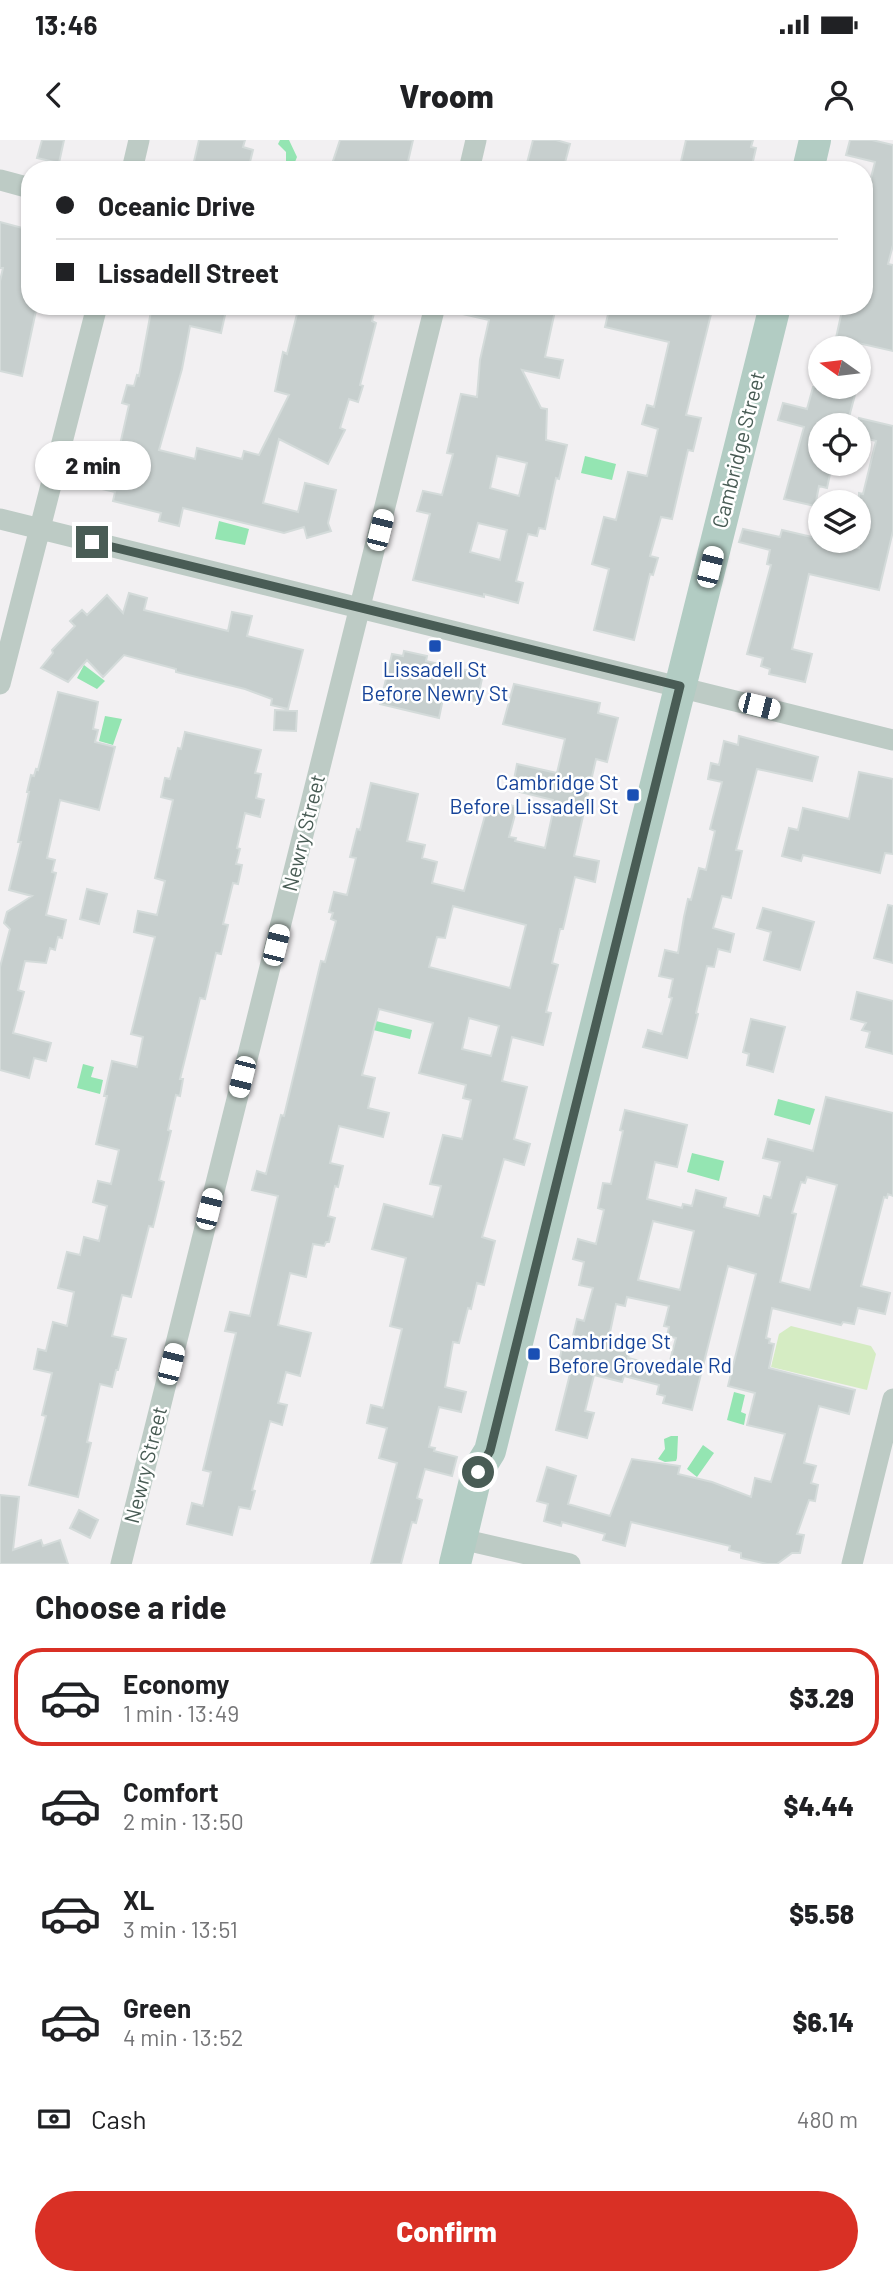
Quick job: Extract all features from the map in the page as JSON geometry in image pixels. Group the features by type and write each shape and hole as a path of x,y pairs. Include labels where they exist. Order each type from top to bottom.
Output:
{"main road":[{"path":"810,161 816,140"},
{"name":"Cambridge Street","path":"466,1552 478,1472 490,1451 773,315"}],"street":[{"path":"134,161 139,140"},
{"path":"471,161 476,140"},
{"path":"0,180 21,186"},
{"path":"0,684 95,315"},
{"name":"Newry Street","path":"121,1564 433,315"},
{"path":"0,519 893,740"},
{"path":"852,1564 893,1399"},
{"path":"466,1552 570,1564"}],"shaded area":[{"path":"280,140 289,140 297,157 295,161 286,161 286,152 278,144"},
{"path":"585,456 616,464 612,480 581,473"},
{"path":"219,521 249,529 245,545 215,539"},
{"path":"84,665 105,681 97,689 77,678"},
{"path":"105,716 122,719 113,745 99,741"},
{"path":"368,1019 412,1030 410,1039 365,1028"},
{"path":"83,1064 94,1067 91,1077 103,1080 100,1094 77,1088"},
{"path":"778,1099 815,1109 810,1125 774,1115"},
{"path":"692,1153 724,1161 719,1181 687,1172"},
{"path":"791,1326 871,1346 876,1354 867,1390 771,1367 779,1334"},
{"path":"734,1392 745,1395 741,1412 746,1414 744,1425 727,1420"},
{"path":"678,1436 677,1458 676,1461 665,1462 658,1459 665,1449 664,1439"},
{"path":"703,1445 714,1453 697,1477 687,1469"}],"building":[{"path":"42,140 64,140 59,161 37,158"},
{"path":"199,140 245,140 243,147 253,150 250,161 194,161"},
{"path":"340,140 413,140 408,161 333,161"},
{"path":"533,140 556,140 570,144 565,161 528,161"},
{"path":"686,140 753,140 751,147 756,148 753,161 681,161"},
{"path":"850,140 872,140 893,145 893,245 888,264 893,265 893,351 872,346 872,336 836,336 841,315 873,315 875,162 846,155"},
{"path":"0,222 21,228 21,315 35,315 22,376 0,371 0,281 3,268 0,268"},
{"path":"150,315 225,315 221,333 190,326 182,369 159,450 195,459 197,448 242,459 244,451 259,455 289,395 275,391 283,352 287,354 297,315 374,315 372,321 376,323 360,385 363,386 358,402 349,399 340,428 345,430 328,464 279,439 263,503 298,512 305,483 336,490 328,523 331,531 307,538 304,527 284,533 183,508 179,526 159,521 161,513 113,501 115,492 102,489 109,456 117,458 129,405 122,403 127,385 134,386 137,375 139,376"},
{"path":"467,315 554,315 545,357 563,360 559,378 522,370 541,408 547,409 546,440 567,445 559,479 556,478 545,529 539,528 537,536 528,534 516,581 523,583 518,603 413,580 430,514 417,511 423,491 442,495 453,454 447,453 461,394 477,397 480,360 489,320","holes":["497,456 527,463 519,496 490,488","478,523 507,530 500,560 470,552"]},
{"path":"608,315 711,315 686,415 701,418 693,451 688,450 672,519 661,517 650,556 658,558 653,575 650,574 634,640 594,630 609,569 592,564 604,517 616,520 628,472 647,476 658,429 642,424 647,405 654,407 669,342 605,327"},
{"path":"810,399 854,399 850,413 808,413 808,476 830,476 827,488 819,486 818,490 808,490 808,504 784,499 804,427 778,420 783,403 807,409"},
{"path":"871,421 893,426 893,531 879,590 809,574 792,649 812,654 805,682 769,674 770,669 761,666 763,658 747,654 771,565 767,564 770,550 739,542 743,529 780,537 782,530 808,536 808,553 871,553 871,490 864,490 867,476 871,476 876,441 871,440"},
{"path":"129,593 147,598 144,610 228,631 232,612 252,616 247,636 303,650 288,709 271,705 272,699 245,689 176,672 176,669 124,655 103,677 87,660 68,682 41,668 53,653 52,650 75,626 70,621 82,610 87,615 107,595 123,613"},
{"path":"404,651 427,656 426,661 483,674 477,702 444,694 439,718 380,704 392,654 403,656"},
{"path":"514,684 600,703 598,713 618,718 607,762 596,759 574,856 599,861 595,882 575,877 552,963 558,965 546,1012 551,1013 543,1045 512,1037 502,1081 527,1087 514,1139 530,1144 524,1165 504,1159 482,1237 495,1241 484,1285 477,1283 459,1343 453,1342 445,1387 466,1392 461,1412 439,1407 429,1447 457,1457 452,1476 425,1469 417,1498 422,1500 416,1523 412,1522 401,1564 371,1564 397,1463 379,1458 387,1428 367,1423 371,1405 383,1408 402,1329 390,1326 406,1258 372,1249 384,1204 433,1217 441,1186 430,1184 443,1135 462,1139 471,1100 463,1098 466,1085 419,1073 433,1023 379,1009 362,1075 375,1078 368,1108 389,1113 383,1137 339,1126 330,1163 343,1166 328,1216 335,1218 329,1242 324,1246 313,1244 306,1277 290,1273 278,1325 311,1333 300,1376 286,1372 278,1403 287,1405 282,1425 270,1421 252,1490 255,1491 250,1509 239,1507 232,1535 187,1524 192,1503 203,1506 211,1472 203,1470 236,1333 225,1331 230,1312 250,1316 278,1196 252,1190 257,1171 266,1174 281,1115 284,1116 321,961 325,962 336,921 331,919 333,913 329,912 334,892 347,895 356,858 350,857 357,829 360,830 371,783 418,794 407,841 425,845 422,858 437,862 432,883 464,891 486,812 496,815 499,802 517,807 509,837 545,848 553,800 512,790 517,764 557,773 565,739 503,724","holes":["453,906 526,925 510,988 429,967 437,937 445,938","469,1018 499,1026 491,1056 462,1049"]},
{"path":"58,692 98,702 93,729 98,730 95,742 115,747 99,810 60,800 47,858 55,860 52,872 56,873 46,915 66,920 62,938 58,937 55,950 50,948 46,963 25,961 18,990 24,992 13,1033 51,1043 46,1061 34,1058 29,1078 0,1070 0,967 10,929 4,923 7,912 32,896 9,890 21,842 18,842 31,775 34,776 36,769 38,770"},
{"path":"275,710 297,711 296,731 274,730"},
{"path":"185,732 261,750 255,773 261,774 256,798 264,800 260,817 245,813 236,864 242,865 238,884 233,883 223,924 228,925 221,954 216,953 205,999 200,998 180,1079 183,1079 180,1096 176,1095 168,1130 171,1131 159,1180 164,1182 153,1227 149,1226 131,1297 122,1295 112,1336 126,1339 112,1387 100,1384 87,1442 91,1443 78,1497 29,1485 46,1416 42,1415 52,1373 34,1369 38,1349 46,1351 53,1322 67,1326 74,1292 58,1288 67,1252 80,1255 84,1237 99,1241 107,1206 93,1202 98,1181 111,1184 119,1150 96,1144 107,1096 104,1096 112,1061 137,1067 143,1037 131,1034 155,937 134,932 138,911 157,915 165,881 155,878 173,800 161,797 165,778 170,779"},
{"path":"739,736 818,757 812,781 757,769 736,850 742,851 731,898 722,896 713,928 734,934 730,952 718,949 714,967 707,966 687,1058 643,1047 648,1030 662,1034 672,998 669,997 673,979 659,976 665,950 678,953 688,899 691,900 699,868 706,870 715,831 710,829 722,782 708,779 711,763 719,765 724,741 738,745"},
{"path":"859,772 893,779 893,854 885,853 880,873 803,855 801,861 782,856 789,828 798,830 803,808 849,819"},
{"path":"87,889 107,894 99,924 80,919"},
{"path":"888,905 893,906 893,963 874,958"},
{"path":"763,908 814,922 800,970 764,960 771,932 757,928"},
{"path":"857,992 893,1001 893,1054 866,1047 870,1032 862,1030 866,1023 851,1019"},
{"path":"751,1019 785,1027 773,1072 747,1065 749,1054 743,1052"},
{"path":"826,1097 893,1113 893,1196 888,1194 887,1198 884,1197 861,1286 890,1293 885,1314 858,1308 854,1324 843,1322 841,1325 772,1308 766,1338 770,1339 769,1343 774,1344 769,1368 855,1390 849,1414 819,1406 804,1463 816,1466 811,1483 818,1485 815,1501 809,1500 797,1534 804,1535 800,1553 792,1553 777,1564 767,1564 741,1558 741,1553 729,1550 730,1546 631,1522 625,1546 603,1540 605,1534 562,1522 561,1526 544,1521 548,1504 537,1501 547,1467 576,1476 568,1504 610,1516 632,1459 680,1466 678,1474 712,1482 751,1497 755,1478 771,1482 785,1434 747,1425 755,1393 728,1386 756,1274 728,1266 692,1410 663,1403 665,1396 657,1394 659,1385 624,1376 622,1382 594,1375 585,1411 594,1413 587,1438 556,1430 571,1370 558,1367 563,1343 571,1344 577,1319 584,1321 593,1288 579,1285 584,1262 573,1259 578,1239 596,1244 604,1210 598,1208 603,1183 611,1184 625,1110 687,1125 677,1167 655,1162 647,1199 682,1208 683,1204 692,1206 696,1190 726,1198 724,1207 759,1216 764,1196 771,1198 780,1162 763,1158 768,1139 813,1151","holes":["807,1177 837,1185 810,1290 780,1282 796,1214 792,1213 801,1182 805,1183","653,1221 694,1231 680,1290 638,1280","627,1297 669,1306 664,1326 669,1327 667,1336 676,1338 668,1368 628,1358 632,1343 609,1337 616,1304 625,1306"]},
{"path":"0,1495 19,1497 13,1550 41,1540 43,1546 60,1540 68,1564 0,1564"},
{"path":"79,1510 98,1520 90,1538 70,1528"}],"place":[{"name":"Lissadell St Before Newry St","path":"435,646"},
{"name":"Cambridge St Before Lissadell St","path":"633,795"},
{"name":"Cambridge St Before Grovedale Rd","path":"534,1354"}],"route":[{"path":"92,542 680,686 490,1451 478,1472"}]}
